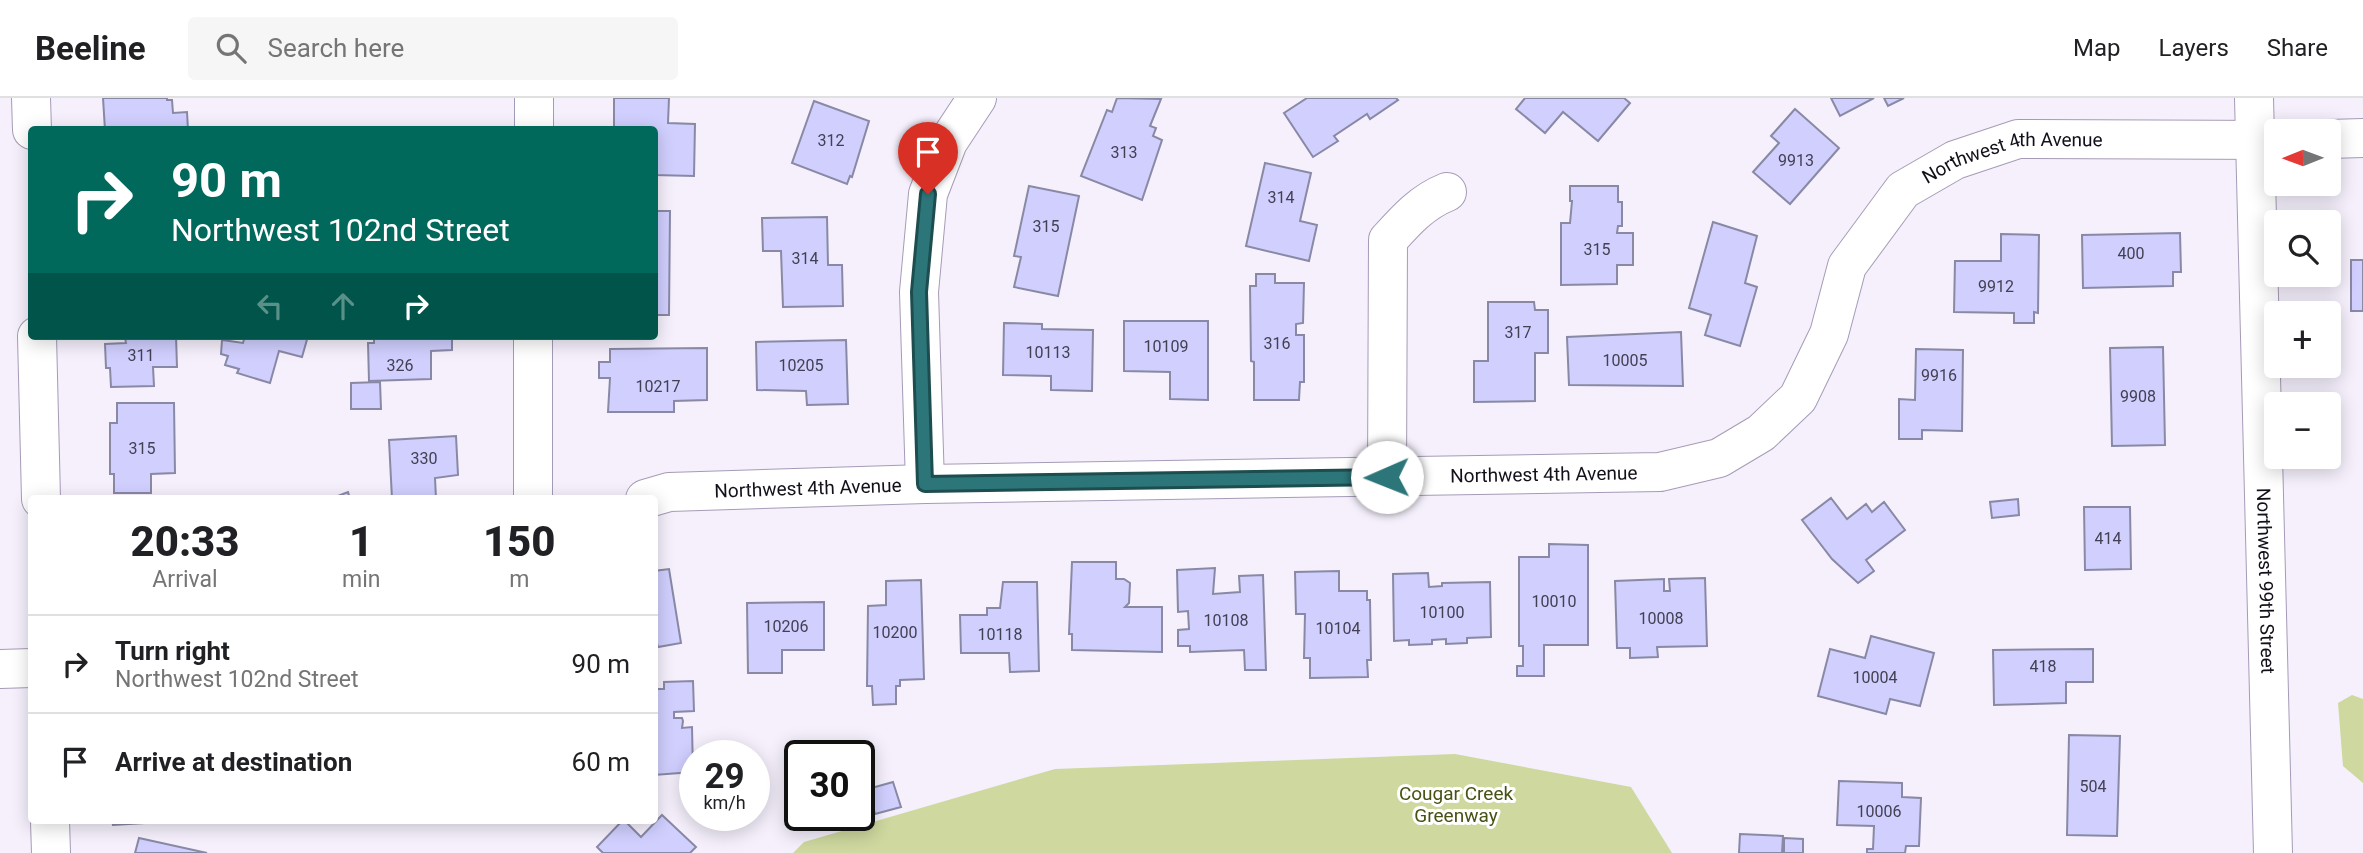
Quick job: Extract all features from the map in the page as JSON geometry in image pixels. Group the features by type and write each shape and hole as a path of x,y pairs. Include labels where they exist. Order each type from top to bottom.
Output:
{"street":[{"path":"31,98 32,126"},
{"path":"534,98 534,126"},
{"path":"925,484 919,292 928,194 948,142 977,98"},
{"name":"Northwest 99th Street","path":"2254,98 2264,133"},
{"path":"2342,139 2363,138"},
{"name":"Northwest 4th Avenue","path":"658,495 669,492 925,484 1660,472 1719,458 1760,433 1798,398 1829,334 1847,266 1903,190 1955,160 2018,139 2264,140"},
{"path":"1387,477 1388,240 1410,215 1433,198 1447,192"},
{"name":"Northwest 99th Street","path":"2267,196 2273,853"},
{"path":"37,340 41,495"},
{"path":"533,340 533,495"},
{"path":"0,669 28,668"},
{"path":"50,824 51,853"}],"green space":[{"path":"2352,695 2363,699 2363,783 2343,766 2338,703"},
{"name":"Cougar Creek Greenway","path":"1455,754 1631,787 1672,853 793,853 804,842 842,831 875,831 875,821 1055,769"}],"building":[{"path":"103,98 167,98 172,100 173,113 187,112 188,126 105,126"},
{"path":"614,98 669,98 668,123 695,124 694,176 658,175 658,126 614,126"},
{"path":"1117,98 1161,99 1150,126 1156,128 1153,136 1162,140 1142,200 1081,176 1107,110 1112,112"},
{"path":"1307,98 1398,100 1370,119 1367,114 1334,136 1338,141 1313,157 1284,113"},
{"path":"1525,98 1624,98 1630,103 1598,141 1563,112 1545,133 1516,109"},
{"path":"1831,98 1874,98 1840,116"},
{"path":"1884,98 1904,98 1888,106"},
{"path":"814,101 869,121 852,177 850,176 847,184 792,163"},
{"path":"1795,109 1839,148 1790,204 1753,172 1779,143 1771,136"},
{"path":"1265,163 1311,173 1300,221 1317,225 1309,261 1246,246"},
{"path":"1029,186 1079,196 1058,296 1014,287 1021,257 1014,256"},
{"path":"1570,186 1618,186 1618,202 1622,202 1622,226 1618,226 1617,233 1633,233 1633,265 1617,265 1617,284 1561,285 1561,223 1570,223"},
{"path":"658,211 670,211 669,315 658,315"},
{"path":"827,217 828,265 842,265 843,306 783,307 781,251 763,251 762,218"},
{"path":"1713,222 1757,236 1745,283 1757,287 1740,346 1705,335 1711,315 1689,308"},
{"path":"2180,233 2181,272 2173,272 2173,286 2083,288 2082,235"},
{"path":"2001,234 2039,235 2038,313 2034,312 2034,323 2014,323 2014,313 1954,312 1955,261 2001,261"},
{"path":"2351,260 2363,260 2363,311 2351,311"},
{"path":"1256,274 1275,274 1275,283 1304,283 1303,323 1296,324 1296,335 1304,335 1304,382 1300,382 1299,400 1254,400 1250,286 1256,286"},
{"path":"1488,302 1534,302 1535,310 1548,310 1548,353 1535,353 1535,401 1474,402 1474,361 1488,361"},
{"path":"1124,321 1208,321 1208,400 1170,399 1170,372 1124,371"},
{"path":"1004,323 1042,324 1042,329 1093,330 1092,391 1051,390 1051,376 1003,375"},
{"path":"1681,332 1683,386 1569,385 1567,337"},
{"path":"125,340 176,340 177,367 153,367 154,386 111,387 110,368 106,368 105,344 126,343"},
{"path":"222,340 243,343 244,340 307,340 302,357 279,351 270,383 237,373 239,369 225,365 228,356 221,354"},
{"path":"374,340 452,340 452,350 431,351 431,379 369,381 368,343 374,343"},
{"path":"846,340 848,404 807,405 806,391 757,390 756,342"},
{"path":"2163,347 2165,445 2112,446 2110,348"},
{"path":"707,348 707,400 674,401 674,412 608,412 610,378 599,378 599,362 610,362 610,349"},
{"path":"1916,349 1963,350 1962,431 1922,430 1922,439 1899,439 1899,399 1915,400"},
{"path":"380,382 381,409 351,409 351,383"},
{"path":"117,403 174,403 175,473 151,474 151,493 114,493 114,474 110,474 110,423 117,423"},
{"path":"456,436 458,475 435,478 436,495 392,495 389,440"},
{"path":"1831,498 1847,519 1866,504 1872,512 1884,502 1905,530 1866,560 1874,571 1858,583 1832,559 1802,520"},
{"path":"2018,499 2019,515 1992,518 1990,502"},
{"path":"2084,507 2130,507 2131,569 2085,570"},
{"path":"1549,544 1588,545 1588,645 1544,645 1544,676 1517,676 1517,666 1523,666 1523,646 1519,646 1519,557 1549,557"},
{"path":"1072,562 1116,562 1116,579 1124,579 1130,583 1129,603 1125,607 1162,607 1162,652 1072,650 1072,634 1069,634"},
{"path":"1215,568 1213,594 1240,592 1239,576 1263,575 1266,670 1245,670 1244,650 1190,652 1190,646 1178,646 1178,630 1189,629 1188,611 1178,612 1177,570"},
{"path":"669,569 681,643 658,647 658,570"},
{"path":"1339,571 1339,591 1367,591 1367,600 1370,600 1371,660 1367,660 1368,677 1310,678 1310,658 1304,658 1305,614 1296,614 1295,572"},
{"path":"1428,573 1429,587 1442,586 1442,583 1490,582 1491,637 1467,638 1467,643 1446,644 1446,639 1432,640 1432,644 1409,645 1409,640 1394,641 1393,574"},
{"path":"1705,578 1707,646 1657,647 1658,657 1630,658 1630,648 1617,648 1615,581 1664,579 1664,591 1670,591 1669,579"},
{"path":"921,580 924,679 900,680 900,686 896,686 896,704 873,705 872,686 867,686 868,606 886,605 886,581"},
{"path":"1003,582 1037,582 1039,671 1010,672 1009,653 961,653 960,615 987,615 987,608 1000,608"},
{"path":"824,602 824,650 782,650 782,673 748,673 747,603"},
{"path":"1871,636 1934,653 1920,706 1890,699 1886,714 1818,696 1830,649 1865,658"},
{"path":"2093,649 2093,682 2066,682 2066,703 1994,705 1993,650"},
{"path":"693,681 694,711 674,712 674,718 682,718 682,728 692,727 692,740 679,740 679,773 658,775 658,689 664,689 664,682"},
{"path":"2069,735 2120,736 2117,836 2067,835"},
{"path":"1839,781 1902,783 1902,797 1921,798 1919,846 1906,846 1905,853 1867,853 1867,849 1873,849 1874,826 1837,825"},
{"path":"893,782 901,807 875,814 875,787"},
{"path":"662,815 696,847 690,853 603,853 597,847 619,824 628,824 641,837 653,824 658,824"},
{"path":"1740,834 1783,836 1782,853 1739,853"},
{"path":"139,838 207,853 135,853"},
{"path":"1784,838 1803,839 1803,853 1784,853"}],"route":[{"path":"928,194 919,292 925,484 1387,477"}]}
